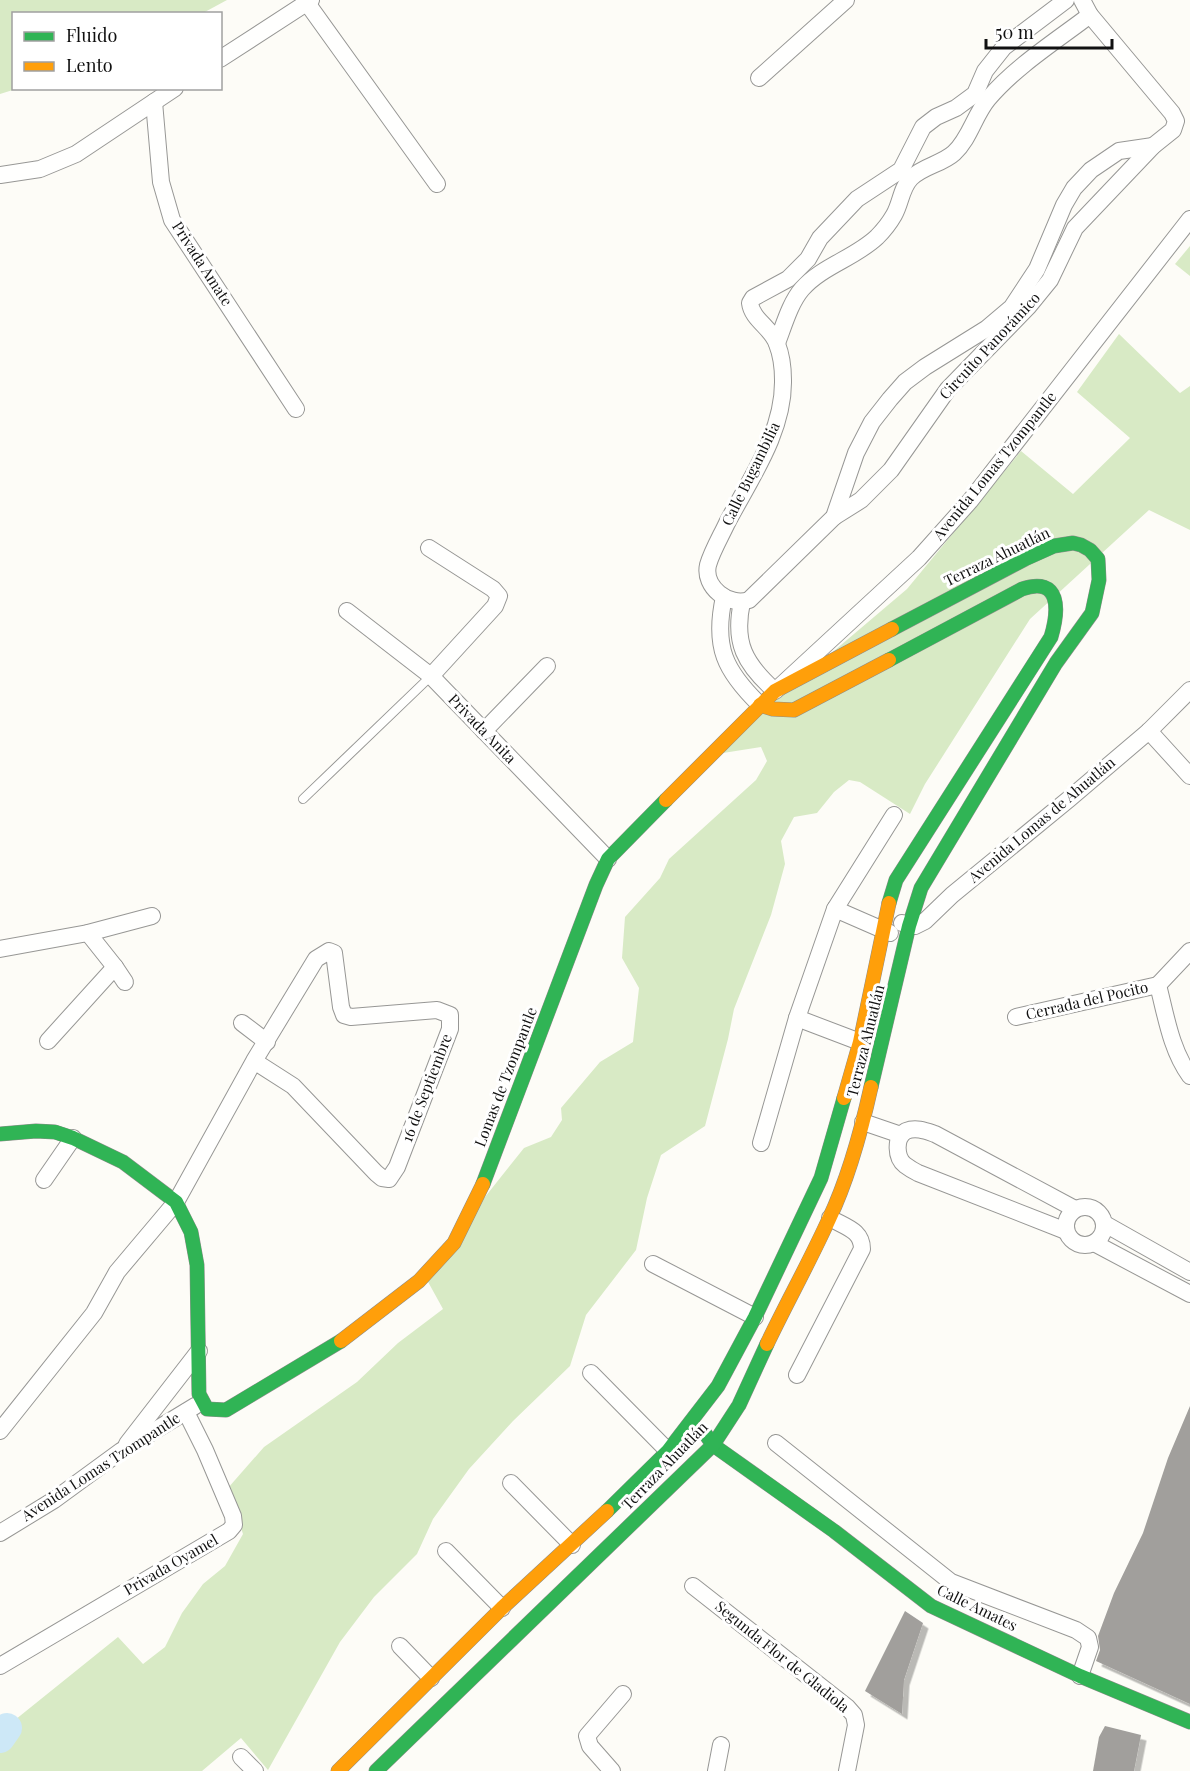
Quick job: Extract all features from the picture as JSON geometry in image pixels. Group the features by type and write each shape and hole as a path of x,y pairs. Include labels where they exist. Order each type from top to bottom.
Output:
{"street":[{"path":"759,78 846,0"},
{"name":"Calle Bugambilia","path":"777,343 788,315 795,284 820,238 856,199 906,174 953,155 968,137 981,97 985,71 1004,47 1066,0"},
{"path":"222,58 309,1 437,184"},
{"path":"1086,7 1176,120 1173,130 1153,146"},
{"name":"Calle Bugambilia","path":"732,600 712,585 708,566 722,533 761,460 777,422 782,399 783,379 777,343 751,311 750,303 753,298 795,284 858,253 878,236 894,215 906,174 924,127 936,117 981,97 1021,68 1086,7"},
{"path":"0,175 40,169 76,154 173,90"},
{"name":"Privada Amate","path":"154,102 161,182 172,220 296,409"},
{"name":"Circuito Panorámico","path":"732,600 749,600 834,517 861,500 891,470 948,389 1028,307 1043,274 1064,205 1074,188 1091,170 1119,151 1153,146"},
{"name":"Circuito Panorámico","path":"834,517 856,453 872,422 890,399 905,382 986,329 1012,307 1043,274 1075,228 1153,146"},
{"name":"Avenida Lomas Tzompantle","path":"775,691 920,558 963,509 1190,219"},
{"name":"Terraza Ahuatlán","path":"376,1771 713,1445 738,1405 830,1218 848,1173 862,1126 921,888 1056,663 1092,613 1099,580 1098,559 1086,546 1061,543 1025,559 775,691"},
{"path":"429,548 493,589 499,596 495,606 431,676"},
{"name":"Terraza Ahuatlán","path":"338,1771 502,1608 572,1545 668,1451 718,1386 755,1317 821,1178 860,1042 883,923 896,880 1051,637 1057,610 1053,595 1047,589 1039,586 1022,589 794,710 772,709 760,705"},
{"path":"732,600 739,618 742,648 748,663 757,675 775,691"},
{"path":"732,600 720,616 719,635 723,653 730,671 760,705"},
{"name":"Privada Anita","path":"347,611 431,676 608,859"},
{"path":"484,731 547,666"},
{"name":"Avenida Lomas de Ahuatlán","path":"908,934 1149,731 1190,690"},
{"name":"Lomas de Tzompantle","path":"204,1406 226,1410 334,1346 419,1281 454,1243 482,1186 608,859 775,691"},
{"path":"1149,731 1190,776"},
{"path":"761,1143 796,1018 835,909 894,815"},
{"path":"835,909 883,923 908,934"},
{"path":"0,949 88,933 152,916"},
{"path":"88,933 116,967 125,982"},
{"path":"1190,951 1158,985 1181,1064 1190,1076"},
{"name":"16 de Septiembre","path":"0,1431 94,1313 117,1272 177,1202 254,1061 316,959 323,952 334,953 341,1007 345,1015 351,1017 437,1010 444,1011 450,1016 451,1022 397,1167 389,1179 382,1178 376,1173 293,1086 254,1061"},
{"path":"48,1041 116,967"},
{"name":"Cerrada del Pocito","path":"1016,1017 1158,985"},
{"path":"796,1018 860,1042"},
{"path":"242,1023 267,1042"},
{"path":"862,1126 899,1140"},
{"path":"899,1140 913,1130 920,1129 935,1134 1075,1209 1088,1207 1094,1209 1105,1224 1190,1272"},
{"path":"0,1134 55,1132 73,1138 123,1162 177,1202 191,1232 195,1248 199,1394 204,1406"},
{"path":"44,1180 73,1138"},
{"path":"899,1140 900,1158 904,1165 918,1173 1066,1231"},
{"path":"1075,1209 1067,1219 1066,1231 1077,1244 1089,1246 1094,1244 1102,1236 1105,1224"},
{"path":"797,1375 862,1249 862,1240 858,1234 830,1218"},
{"path":"1094,1244 1190,1294"},
{"path":"653,1264 755,1317"},
{"path":"121,1451 199,1351"},
{"path":"591,1373 668,1451"},
{"path":"718,1386 728,1392 738,1405"},
{"name":"Avenida Lomas Tzompantle","path":"0,1533 54,1500 121,1451 186,1412 204,1406"},
{"name":"Privada Oyamel","path":"0,1666 229,1531 234,1525 233,1516 205,1450 186,1412"},
{"path":"698,1413 702,1428 713,1445"},
{"path":"776,1443 951,1582 1076,1630 1088,1638 1090,1647 1080,1676"},
{"name":"Calle Amates","path":"713,1445 834,1531 931,1606 1080,1676 1190,1722"},
{"path":"511,1483 572,1545"},
{"path":"446,1551 502,1608"},
{"name":"Segunda Flor de Gladiola","path":"693,1586 847,1707 854,1715 856,1725 847,1771"},
{"path":"400,1646 431,1678"},
{"path":"612,1771 590,1746 587,1736 623,1694"},
{"path":"716,1771 721,1745"},
{"path":"241,1757 255,1771"}],"lane":[{"path":"303,799 431,676"}],"green space":[{"path":"0,0 227,0 205,12 12,12 13,90 0,94"},
{"path":"1190,246 1190,276 1175,264"},
{"path":"1119,334 1180,393 1190,386 1190,530 1149,510 1030,619 925,784 910,814 860,782 849,780 834,792 817,813 794,817 781,841 785,864 771,915 734,1009 705,1126 661,1155 647,1198 636,1250 586,1315 570,1366 513,1421 469,1469 433,1519 417,1554 374,1597 340,1642 268,1770 241,1738 202,1771 0,1771 0,1732 118,1637 143,1664 165,1647 182,1613 203,1584 225,1566 243,1534 228,1488 264,1447 357,1382 398,1343 443,1309 427,1280 485,1197 524,1148 551,1137 562,1120 561,1108 600,1062 633,1042 639,988 622,958 625,917 660,878 669,859 756,780 767,761 761,747 723,753 743,728 907,589 1021,451 1073,494 1130,438 1077,392"}],"building":[{"path":"1190,1406 1190,1704 1096,1661 1100,1650 1098,1636 1114,1593 1143,1533 1168,1458"},
{"path":"905,1611 923,1623 904,1680 902,1714 865,1691"},
{"path":"1105,1726 1141,1735 1134,1771 1093,1771 1099,1737"}],"waterway":[{"path":"0,1738 7,1728"}],"traffic: fast":[{"path":"871,1087 909,926 921,888 1056,663 1092,613 1099,580 1098,559 1090,550 1081,545 1073,543 1054,546 892,629"},
{"path":"889,660 1022,589 1035,586 1044,587 1054,598 1056,607 1051,637 896,880 889,903"},
{"path":"483,1184 596,885 608,859 666,800"},
{"path":"607,1511 668,1451 718,1386 755,1317 821,1178 844,1098"},
{"path":"0,1134 55,1132 73,1138 123,1162 176,1202 191,1232 197,1265 199,1394 207,1409 226,1410 341,1341"},
{"path":"376,1771 713,1445 739,1405 767,1344"},
{"path":"704,1432 713,1445 834,1531 931,1606 1080,1676 1190,1722"}],"traffic: slow":[{"path":"666,800 775,691 892,629"},
{"path":"760,705 773,709 794,710 889,660"},
{"path":"844,1098 860,1042 889,903"},
{"path":"767,1344 843,1187 871,1087"},
{"path":"341,1341 419,1281 454,1243 483,1184"},
{"path":"338,1771 502,1608 607,1511"}]}
